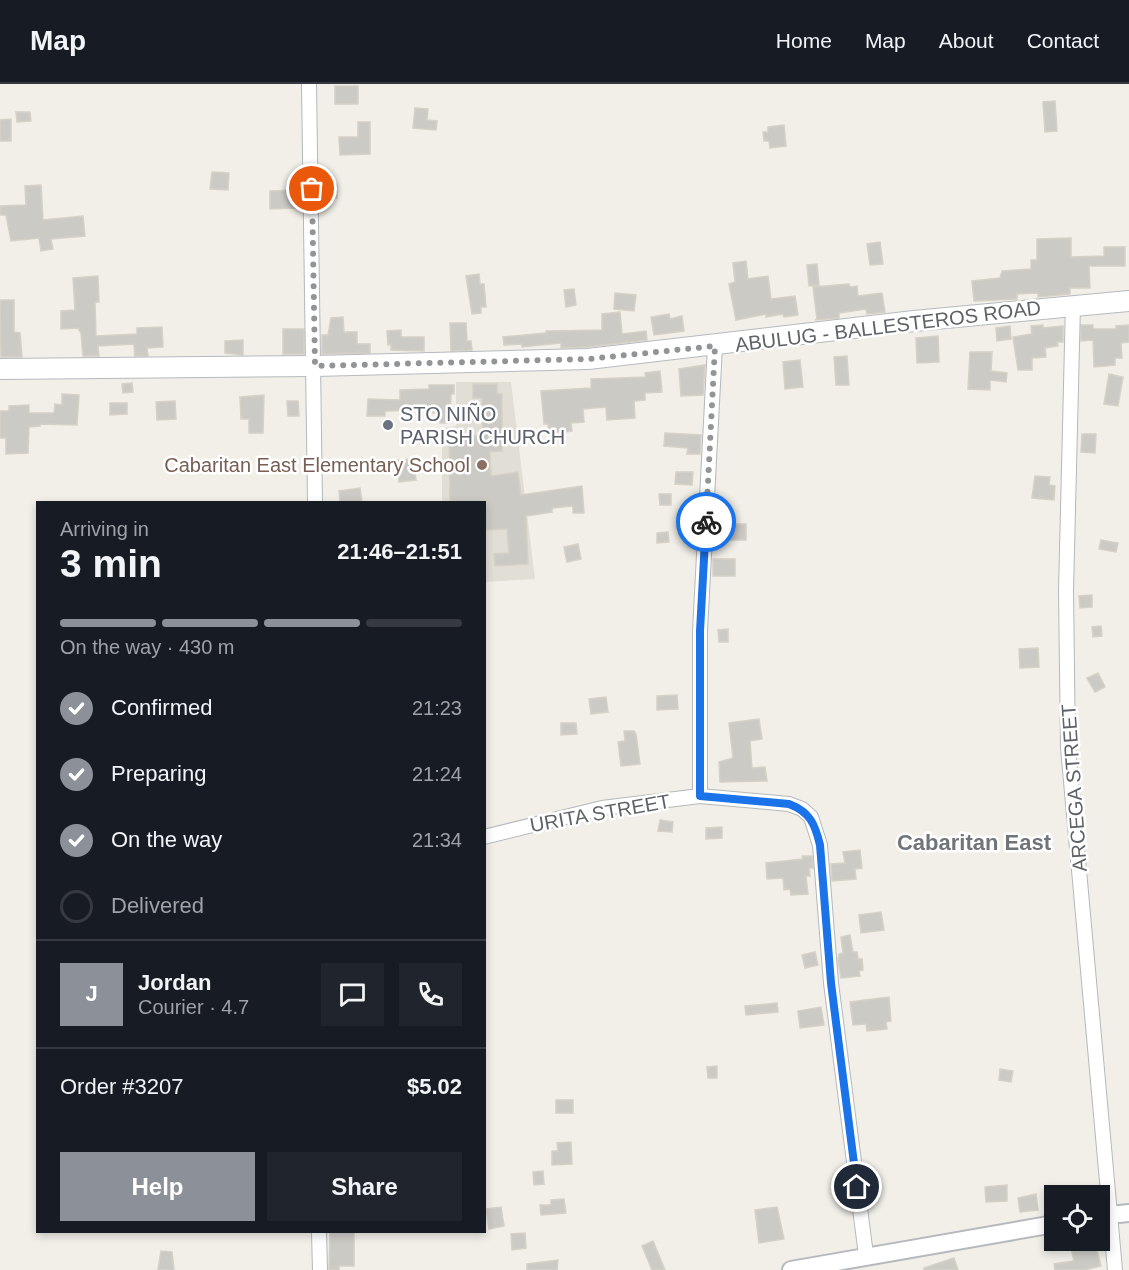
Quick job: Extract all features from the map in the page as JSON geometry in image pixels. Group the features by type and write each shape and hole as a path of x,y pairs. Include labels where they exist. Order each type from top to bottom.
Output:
{"main road":[{"name":"ABULUG - BALLESTEROS ROAD","path":"0,369 315,366 588,359 1072,304 1129,301"}],"street":[{"path":"309,84 315,366 315,501"},
{"name":"ARCEGA STREET","path":"1072,304 1066,591 1068,748 1102,1185"},
{"path":"700,796 700,631 715,346"},
{"name":"URITA STREET","path":"486,837 602,808 700,796 789,804 802,809 811,818 820,845 831,983 866,1255"},
{"path":"1110,1215 1129,1213"},
{"path":"791,1270 866,1255 1044,1226"},
{"path":"319,1233 320,1270"},
{"name":"ARCEGA STREET","path":"1110,1245 1115,1270"}],"shaded area":[{"name":"Cabaritan East Elementary School","path":"456,382 511,382 535,579 486,582 486,501 442,501 442,428 456,426"}],"building":[{"path":"335,86 358,86 358,104 335,104"},
{"path":"1055,101 1057,131 1045,132 1043,102"},
{"path":"415,108 428,109 427,120 437,121 436,130 413,128"},
{"path":"16,112 30,112 31,121 17,122"},
{"path":"11,119 11,141 0,141 0,120"},
{"path":"358,122 370,122 370,154 340,155 339,137 358,137"},
{"path":"784,125 786,146 770,148 769,141 764,141 763,132 768,132 768,127"},
{"path":"212,172 229,173 228,190 210,189"},
{"path":"322,184 337,184 337,198 322,199"},
{"path":"41,185 43,220 83,216 85,236 51,239 53,249 41,251 39,238 11,241 6,215 0,215 0,206 26,205 25,186"},
{"path":"296,190 296,208 270,209 270,191"},
{"path":"1071,238 1071,257 1104,256 1104,247 1125,247 1125,266 1089,266 1090,288 1070,288 1070,294 1038,297 1038,293 1017,294 1017,299 974,301 972,281 1000,278 1002,271 1031,269 1031,260 1037,260 1037,239"},
{"path":"880,242 883,264 870,265 867,244"},
{"path":"746,261 748,279 768,276 771,299 795,296 798,315 784,317 783,314 766,317 766,314 736,320 729,284 735,282 733,263"},
{"path":"817,264 819,285 809,286 807,265"},
{"path":"479,274 480,284 484,284 486,307 481,307 481,313 472,314 466,276"},
{"path":"98,276 99,302 95,302 96,336 137,334 137,328 162,327 163,347 147,348 148,356 135,356 134,344 98,346 99,356 83,356 81,333 78,328 61,329 61,311 75,310 73,278"},
{"path":"849,284 850,287 857,286 858,296 882,293 885,312 867,314 866,309 839,313 839,318 815,320 817,319 813,287"},
{"path":"574,289 576,305 566,307 564,290"},
{"path":"615,293 636,295 634,311 614,309"},
{"path":"0,300 14,300 14,332 20,333 22,357 1,357"},
{"path":"620,312 622,334 646,331 647,340 561,348 561,343 522,347 522,344 504,345 503,337 546,333 546,331 602,330 602,314"},
{"path":"669,314 670,319 682,316 684,331 654,335 651,317"},
{"path":"343,317 344,332 357,332 357,344 370,344 370,353 322,354 322,335 328,335 331,318"},
{"path":"450,323 466,323 467,341 471,341 472,350 451,351"},
{"path":"1043,325 1043,328 1063,326 1063,342 1057,342 1058,346 1045,348 1046,357 1032,358 1032,370 1018,370 1013,337 1032,334 1031,326"},
{"path":"1081,325 1093,325 1093,329 1116,329 1116,326 1129,325 1129,342 1121,343 1122,358 1115,358 1115,365 1094,367 1093,340 1081,341"},
{"path":"1010,326 1011,339 997,341 996,328"},
{"path":"283,329 304,329 304,354 283,354"},
{"path":"401,330 401,337 424,337 424,351 391,350 391,344 388,345 387,331"},
{"path":"938,336 939,362 917,363 916,338"},
{"path":"243,340 243,355 225,353 225,341"},
{"path":"970,352 992,352 991,371 1007,373 1006,382 990,380 990,390 968,389"},
{"path":"847,356 849,385 836,385 834,357"},
{"path":"800,360 803,387 785,389 783,362"},
{"path":"705,365 703,395 681,396 679,369"},
{"path":"660,371 662,392 645,393 645,400 634,401 635,418 607,420 606,407 583,409 584,422 571,423 572,431 549,434 548,424 544,424 541,391 591,388 591,379 646,377 645,373"},
{"path":"1109,374 1123,377 1118,406 1104,404"},
{"path":"132,383 133,392 123,393 122,384"},
{"path":"473,384 497,384 497,394 502,394 502,451 490,452 491,476 518,472 521,495 582,486 584,513 573,513 573,506 552,508 552,512 526,516 528,564 495,566 494,554 509,553 507,529 486,530 486,501 450,501 449,437 483,435 482,398 473,398"},
{"path":"429,385 454,385 454,394 451,394 450,423 440,423 440,413 433,413 433,410 385,411 385,416 367,416 368,399 400,400 400,390 429,389"},
{"path":"62,394 79,395 77,425 40,424 40,426 29,427 28,453 6,454 6,438 0,438 0,411 9,411 9,406 29,405 29,413 54,413 55,404 62,405"},
{"path":"264,395 263,433 249,433 249,419 241,419 240,397"},
{"path":"175,401 176,419 157,420 156,402"},
{"path":"287,401 298,401 299,416 288,416"},
{"path":"110,403 127,403 127,414 110,415"},
{"path":"665,433 701,435 700,454 687,454 688,448 664,446"},
{"path":"1082,434 1096,434 1095,453 1081,452"},
{"path":"413,459 416,480 399,482 397,460"},
{"path":"676,472 693,472 692,485 675,484"},
{"path":"1035,476 1050,477 1049,485 1055,486 1054,500 1032,498"},
{"path":"360,488 362,501 340,501 339,491"},
{"path":"659,494 671,494 671,505 660,505"},
{"path":"730,524 746,524 746,540 730,540"},
{"path":"668,532 669,542 657,543 657,533"},
{"path":"1101,540 1118,543 1116,552 1099,549"},
{"path":"578,544 581,559 567,562 564,547"},
{"path":"713,559 735,559 735,576 713,576"},
{"path":"1092,595 1092,607 1080,608 1079,596"},
{"path":"1101,626 1102,636 1093,637 1092,627"},
{"path":"728,629 728,642 719,642 718,630"},
{"path":"1038,648 1039,667 1020,668 1019,649"},
{"path":"1098,673 1105,687 1095,692 1087,678"},
{"path":"677,695 678,709 657,710 657,696"},
{"path":"606,697 608,712 591,714 589,699"},
{"path":"759,719 762,739 750,741 752,768 765,767 767,781 720,782 719,762 733,758 729,723"},
{"path":"561,723 576,723 577,734 561,735"},
{"path":"624,731 634,731 636,734 640,764 621,766 618,742 625,741"},
{"path":"660,820 673,822 672,832 658,831"},
{"path":"722,827 722,838 706,839 706,828"},
{"path":"860,850 862,868 855,869 856,879 832,881 831,864 845,863 843,852"},
{"path":"802,856 812,856 813,868 809,868 810,876 806,876 808,894 791,895 790,889 784,890 783,878 767,879 766,863 803,859"},
{"path":"881,912 884,930 861,933 859,915"},
{"path":"850,935 853,952 857,952 858,959 862,959 863,970 859,971 860,976 841,978 838,961 839,954 843,953 841,937"},
{"path":"815,952 818,965 805,968 802,955"},
{"path":"889,997 891,1021 886,1022 887,1029 867,1031 866,1024 853,1025 850,1002"},
{"path":"777,1003 778,1012 746,1015 745,1006"},
{"path":"821,1007 824,1025 800,1028 798,1011"},
{"path":"717,1066 717,1078 708,1078 707,1067"},
{"path":"1000,1069 1013,1071 1011,1082 999,1080"},
{"path":"556,1100 573,1100 573,1113 556,1113"},
{"path":"571,1142 572,1164 552,1165 552,1151 558,1151 557,1143"},
{"path":"543,1171 544,1184 534,1185 533,1172"},
{"path":"1007,1185 1007,1201 986,1202 985,1187"},
{"path":"1036,1194 1038,1210 1020,1212 1018,1198"},
{"path":"564,1199 566,1213 541,1215 540,1205 551,1205 551,1200"},
{"path":"501,1207 504,1226 489,1229 486,1209"},
{"path":"777,1207 784,1239 759,1243 755,1210"},
{"path":"330,1233 354,1233 354,1266 339,1266 339,1270 329,1270"},
{"path":"525,1233 526,1248 512,1250 511,1234"},
{"path":"653,1241 665,1270 652,1270 642,1246"},
{"path":"161,1251 172,1252 174,1270 158,1270"},
{"path":"1072,1251 1097,1251 1101,1266 1084,1270 1055,1270 1054,1264 1074,1261"},
{"path":"954,1258 958,1270 924,1270 924,1268"},
{"path":"558,1260 557,1270 527,1270 527,1264"}],"way so far":[{"path":"312,189 315,366 588,359 715,346 706,522"}],"place":[{"name":"STO NIÑO PARISH CHURCH","path":"388,425"},
{"name":"Cabaritan East Elementary School","path":"482,465"}],"district":[{"name":"Cabaritan East","path":"974,842"}],"route":[{"path":"706,522 700,631 700,796 789,804 802,809 811,818 817,831 831,983 857,1187"}]}
